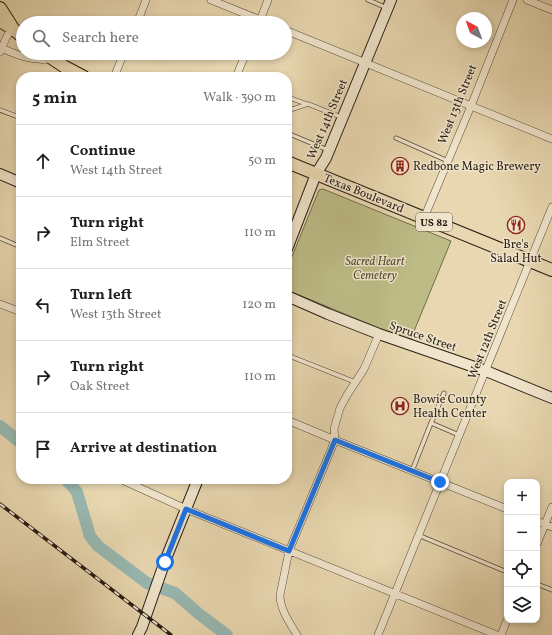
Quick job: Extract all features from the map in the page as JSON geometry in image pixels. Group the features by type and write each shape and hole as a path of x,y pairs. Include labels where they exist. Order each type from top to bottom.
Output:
{"main road":[{"path":"0,8 12,28"},
{"path":"0,21 16,31"},
{"path":"55,60 75,72"},
{"name":"Texas Boulevard","path":"292,164 552,270"}],"street":[{"path":"140,16 146,0"},
{"path":"211,0 248,16"},
{"path":"261,16 268,0"},
{"name":"West 13th Street","path":"424,218 513,0"},
{"path":"527,0 552,10"},
{"name":"West 14th Street","path":"292,230 316,174 326,158 389,4"},
{"path":"12,28 1,50 16,55"},
{"path":"292,33 552,139"},
{"path":"116,72 121,60"},
{"path":"239,72 243,60"},
{"path":"0,174 16,181"},
{"name":"West 12th Street","path":"378,635 552,206"},
{"name":"Spruce Street","path":"292,298 379,334 486,371 552,398"},
{"path":"0,304 16,309"},
{"path":"297,635 280,603 289,551 335,440 334,429 340,408 364,369 379,334"},
{"path":"292,422 504,508"},
{"path":"131,484 186,509 497,635"},
{"path":"138,635 196,484"},
{"path":"540,539 549,525 552,507"},
{"path":"501,635 506,623"}],"lane":[{"path":"368,0 389,4"},
{"path":"292,99 342,118"},
{"path":"292,109 308,104"},
{"path":"0,110 16,116"},
{"path":"292,135 329,151"},
{"path":"396,138 448,161"},
{"path":"0,238 16,244"},
{"path":"292,357 355,382"},
{"path":"412,471 444,393"},
{"path":"431,423 459,435"},
{"path":"418,536 504,571"},
{"path":"540,585 552,590"}],"green space":[{"name":"Sacred Heart Cemetery","path":"323,189 451,241 410,341 292,292 292,257 319,190"}],"waterway":[{"path":"0,426 16,439"},
{"path":"70,484 77,492 90,536 98,546 147,583 175,593 199,614 227,635"}],"railway":[{"path":"0,504 171,635"}],"place":[{"name":"Redbone Magic Brewery","path":"400,166"},
{"name":"Bre's Salad Hut","path":"516,225"},
{"name":"Bowie County Health Center","path":"400,406"}],"route":[{"path":"165,562 186,509 289,551 335,440 440,482"}]}
